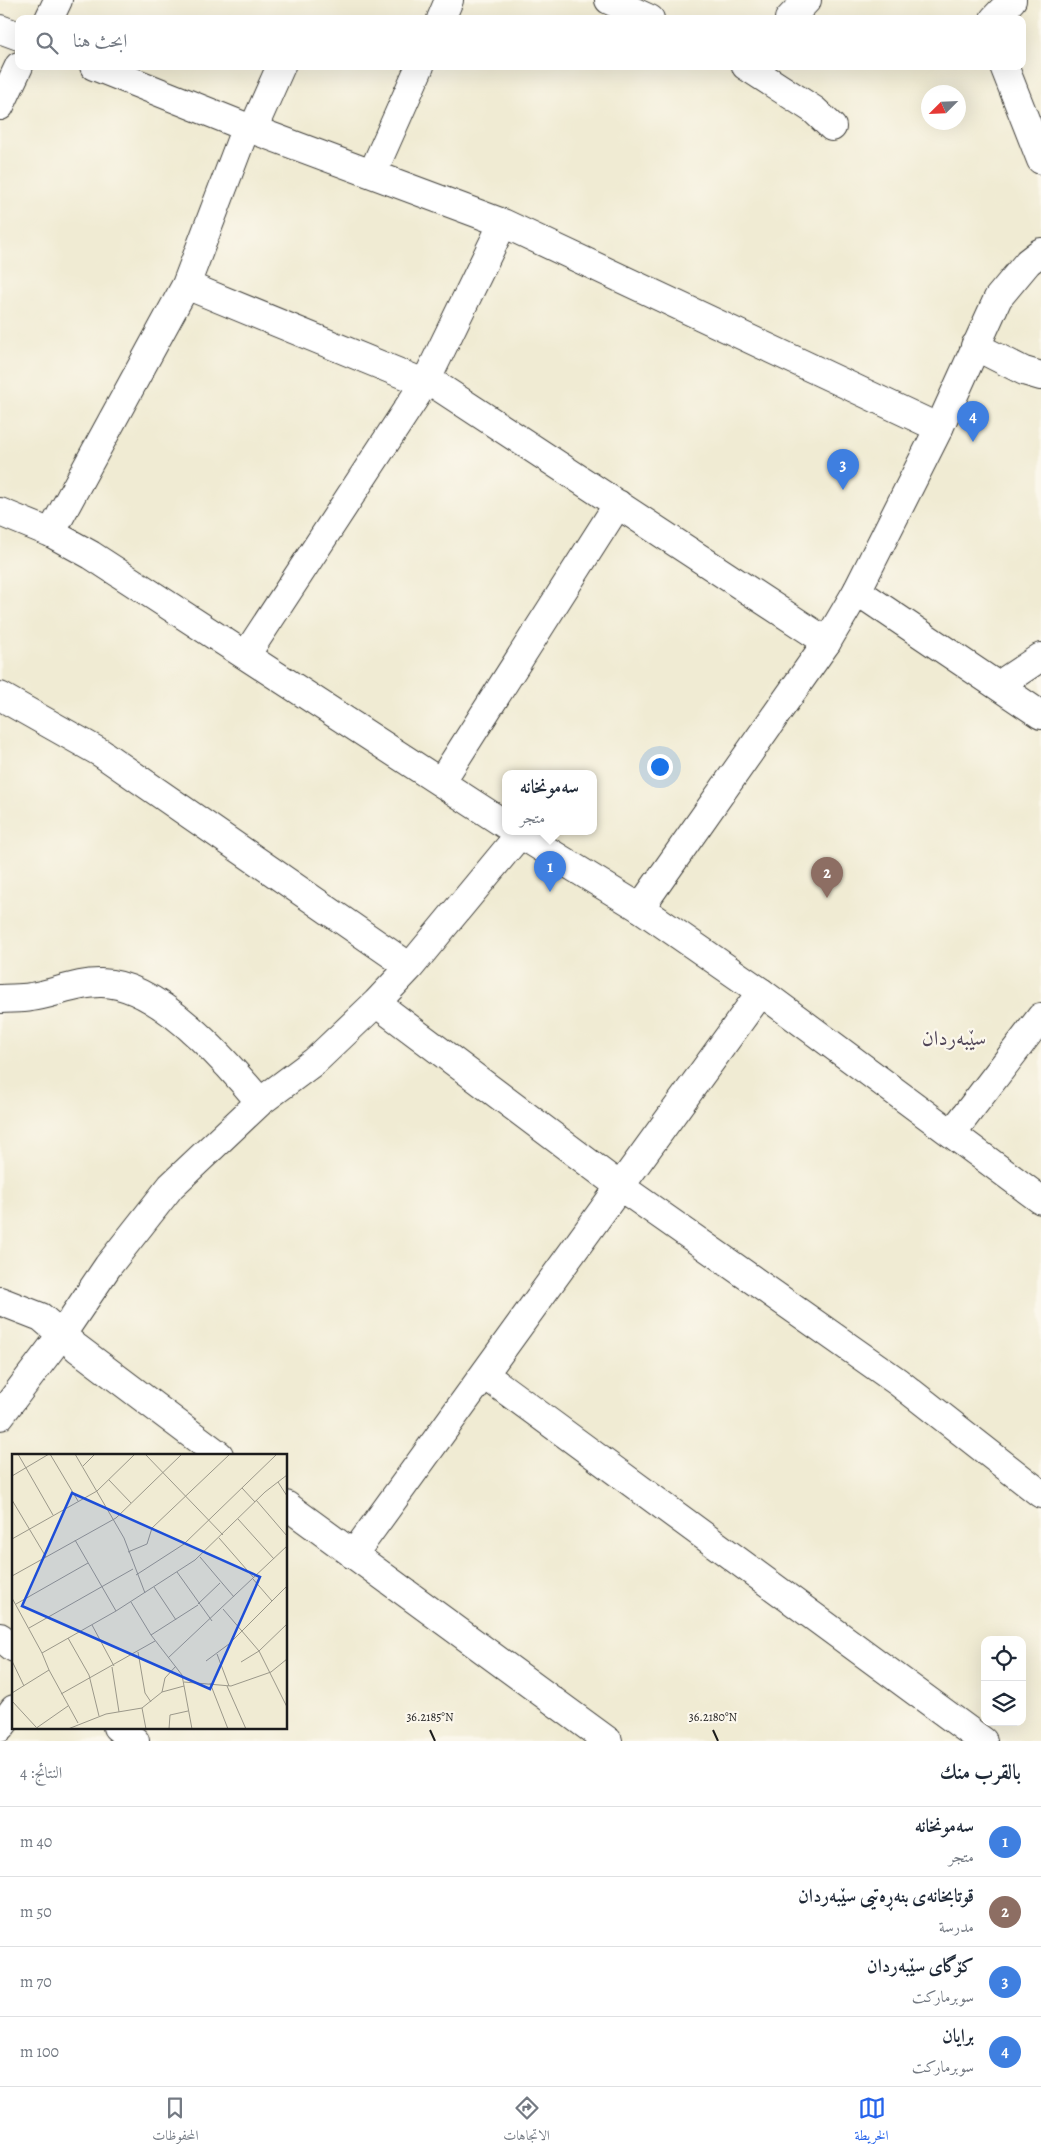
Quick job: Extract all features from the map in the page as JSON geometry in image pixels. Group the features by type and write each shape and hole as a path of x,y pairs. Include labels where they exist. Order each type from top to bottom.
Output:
{"street":[{"path":"51,15 58,0"},
{"path":"443,15 449,0"},
{"path":"609,0 641,15"},
{"path":"793,15 808,0"},
{"path":"986,0 991,15"},
{"path":"996,15 1012,0"},
{"path":"0,29 15,35"},
{"path":"0,106 17,70"},
{"path":"104,70 250,128 503,223 939,428"},
{"path":"50,533 186,284 250,128 279,70"},
{"path":"372,174 418,70"},
{"path":"752,70 814,110 832,127"},
{"path":"1006,70 1041,160"},
{"path":"246,655 425,381 503,223"},
{"path":"640,908 827,642 857,591 939,428 998,298 1028,262 1041,252"},
{"path":"186,284 425,381 618,504 827,642"},
{"path":"975,346 1024,371 1041,376"},
{"path":"441,782 618,504"},
{"path":"0,512 50,533 92,555 502,822"},
{"path":"857,591 1041,715"},
{"path":"999,685 1041,657"},
{"path":"0,696 101,753 410,967"},
{"path":"0,1416 62,1334 108,1266 171,1186 260,1102 314,1062 376,1003 410,967 510,835"},
{"path":"522,835 640,908 761,992 1041,1200"},
{"path":"0,999 32,997 102,983 132,989 160,1003 234,1070 260,1102"},
{"path":"352,1555 485,1375 618,1185 761,992"},
{"path":"376,1003 618,1185 898,1382 1041,1494"},
{"path":"952,1133 1041,1017"},
{"path":"0,1301 41,1316 77,1348 218,1454"},
{"path":"485,1375 983,1741"},
{"path":"288,1507 575,1731 608,1741"},
{"path":"0,1637 12,1646"},
{"path":"0,1728 12,1712"},
{"path":"118,1728 135,1741"}],"place":[{"name":"برايان","path":"973,442"},
{"name":"کۆگای سێبەردان","path":"843,490"},
{"name":"سەمونخانە","path":"550,892"},
{"name":"قوتابخانەی بنەڕەتیی سێبەردان","path":"827,898"}],"district":[{"name":"سێبەردان","path":"954,1038"}]}
